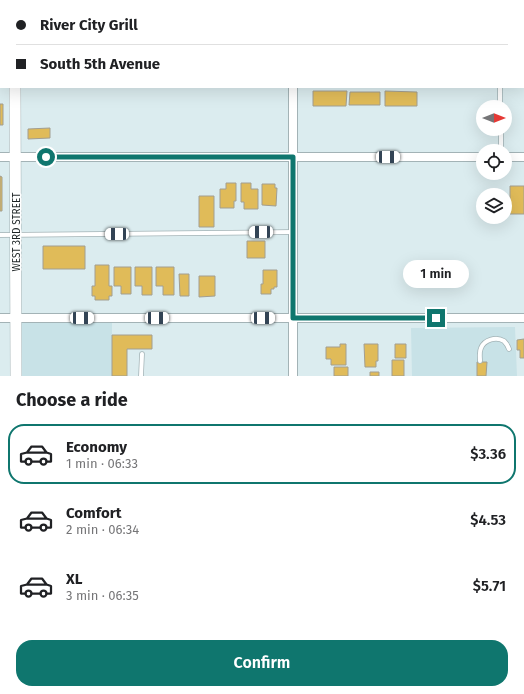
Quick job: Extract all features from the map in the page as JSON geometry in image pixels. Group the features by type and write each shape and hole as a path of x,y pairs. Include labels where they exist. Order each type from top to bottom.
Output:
{"street":[{"name":"WEST 3RD STREET","path":"16,88 16,376"},
{"path":"293,88 293,376"},
{"path":"0,157 476,157"},
{"path":"512,157 524,157"},
{"path":"0,318 524,318"}],"lane":[{"path":"500,88 500,100"},
{"path":"0,235 293,232"},
{"path":"480,361 481,347 486,341 500,339 504,341 509,349"},
{"path":"141,376 142,354"}],"shaded area":[{"path":"112,317 112,376 16,376 16,318"},
{"path":"515,327 517,376 412,376 411,328"}],"building":[{"path":"313,91 347,91 346,106 313,106"},
{"path":"385,91 417,92 417,106 385,106"},
{"path":"350,92 380,92 380,105 349,105"},
{"path":"0,104 3,104 3,125 0,125"},
{"path":"50,128 50,138 28,139 28,129"},
{"path":"0,176 2,177 2,211 0,211"},
{"path":"226,183 236,183 236,201 234,201 234,208 220,208 220,189 226,189"},
{"path":"241,183 251,183 251,189 258,189 258,209 244,209 244,202 241,202"},
{"path":"262,184 275,184 275,188 277,188 276,206 262,205"},
{"path":"510,186 524,186 524,214 512,214 512,188 510,188"},
{"path":"199,196 214,196 214,227 199,227"},
{"path":"247,241 265,241 265,258 247,258"},
{"path":"43,246 85,246 85,269 43,269"},
{"path":"95,265 109,265 109,286 112,286 112,296 109,296 109,300 95,300 95,296 92,296 92,286 95,286"},
{"path":"114,267 131,267 131,294 121,294 121,286 114,286"},
{"path":"135,267 152,267 152,295 142,295 142,286 135,286"},
{"path":"156,267 174,267 174,295 163,295 163,286 156,286"},
{"path":"263,270 277,270 277,287 271,289 271,294 261,294"},
{"path":"179,274 189,274 189,296 180,296"},
{"path":"199,276 215,276 215,296 199,297"},
{"path":"112,335 152,335 152,349 127,349 127,376 112,376"},
{"path":"524,339 524,358 520,358 520,350 517,350 517,340"},
{"path":"340,344 346,344 346,365 331,365 331,359 326,359 326,347 340,347"},
{"path":"364,344 378,344 378,361 376,361 376,367 365,367"},
{"path":"395,344 406,344 406,358 395,358"},
{"path":"392,360 404,360 404,376 392,376"},
{"path":"477,362 487,362 486,376 477,376"},
{"path":"334,367 348,367 348,376 334,376"},
{"path":"370,372 379,372 379,376 370,376"}],"route":[{"path":"46,157 293,157 293,318 436,318"}]}
